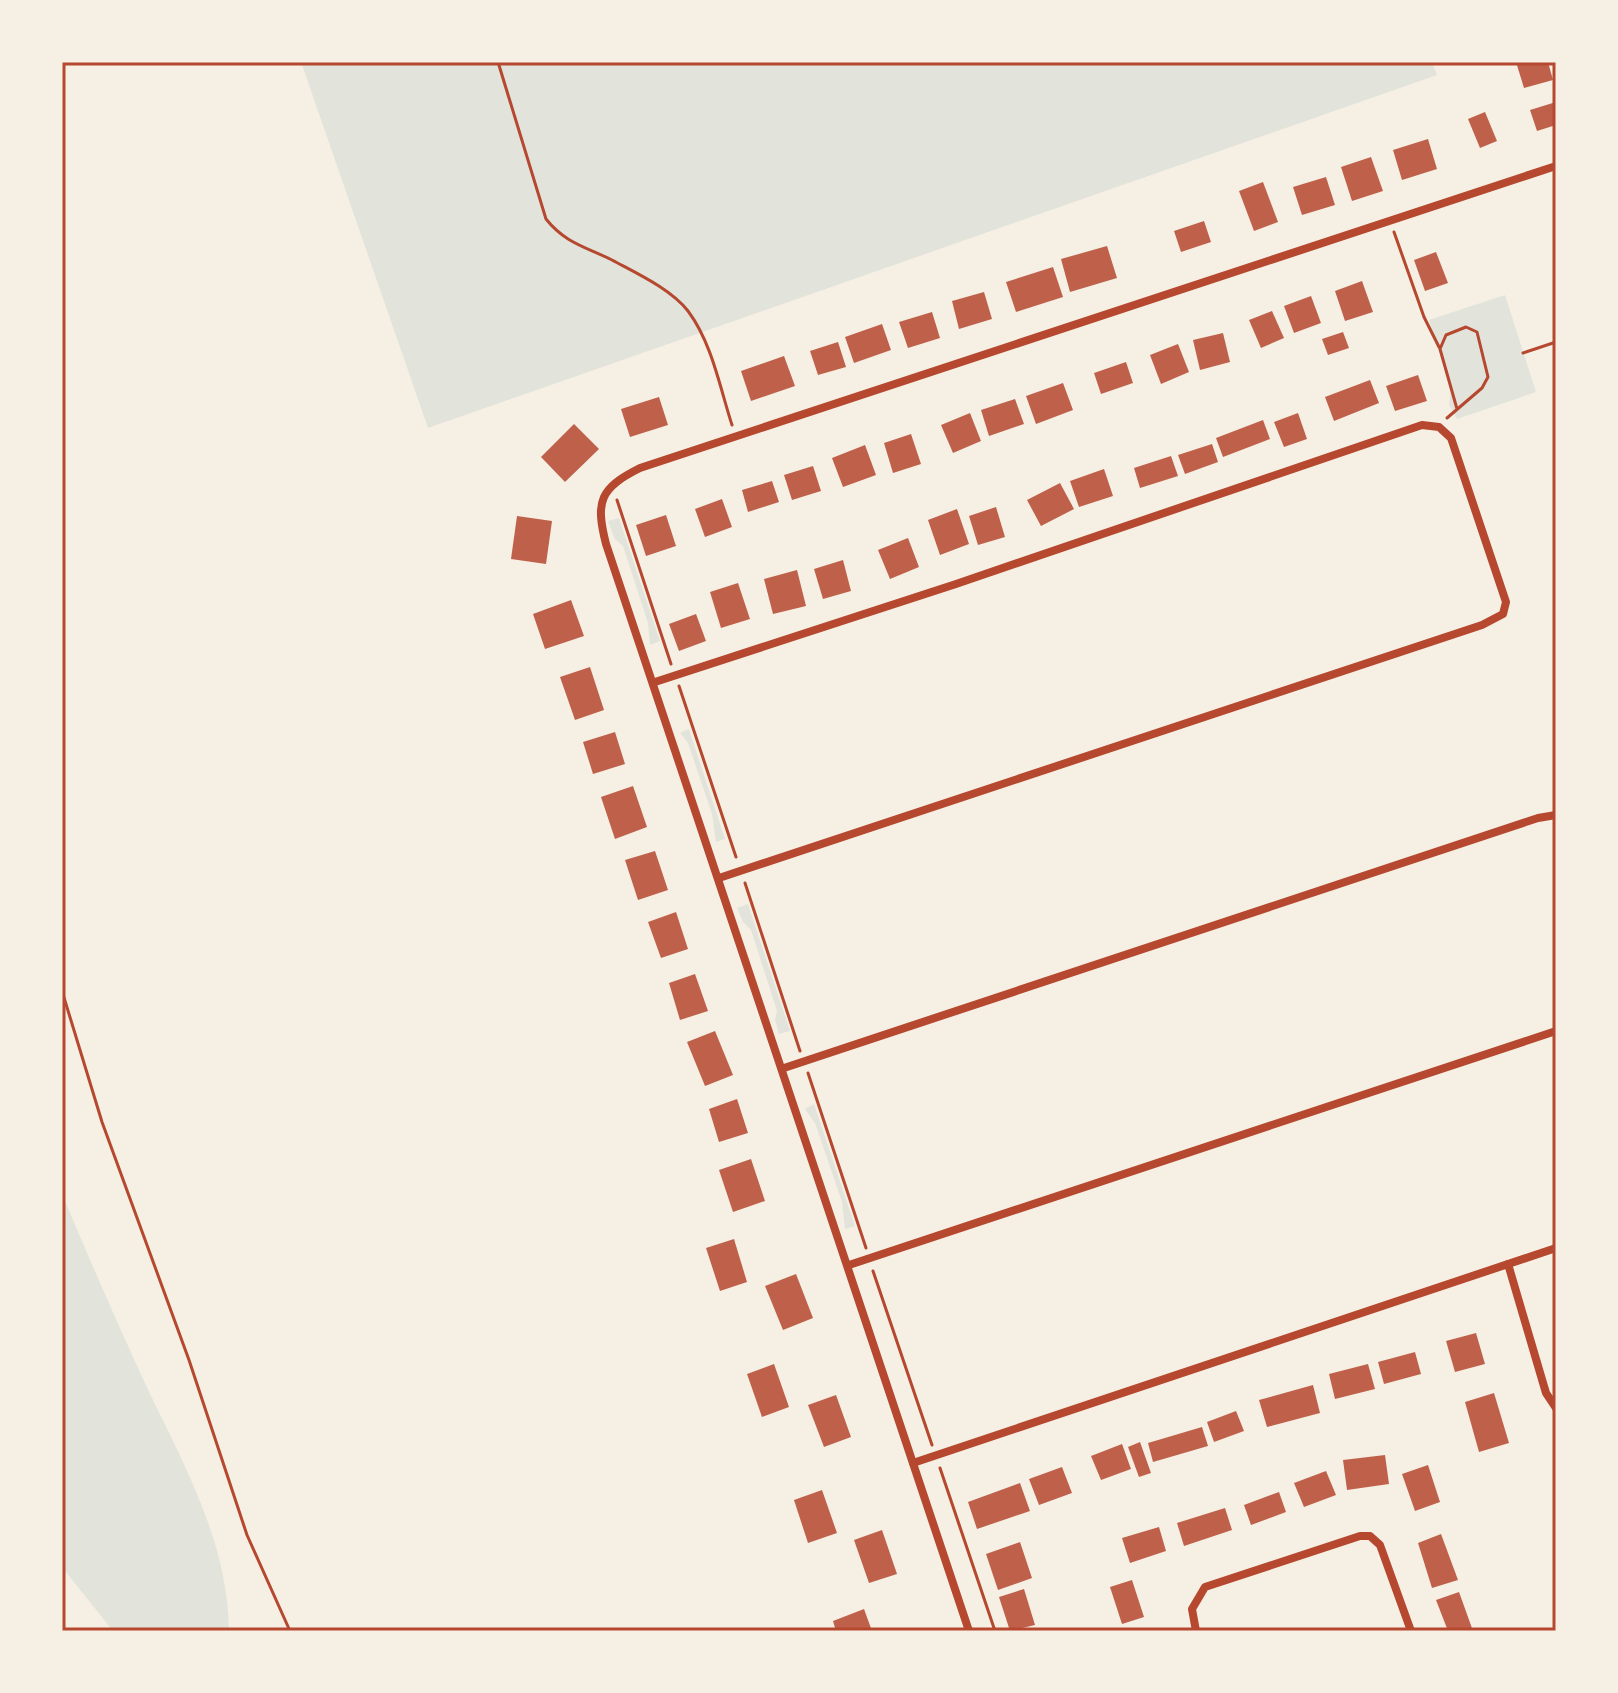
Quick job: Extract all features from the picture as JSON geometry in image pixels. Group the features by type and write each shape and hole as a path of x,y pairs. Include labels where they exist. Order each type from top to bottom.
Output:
{"street":[{"path":"969,1631 784,1068 606,544 599,518 602,496 617,479 640,468 1556,166"},
{"path":"655,682 971,579 1422,425 1439,427 1451,438 1506,602 1503,614 1494,621 719,878"},
{"path":"784,1068 1508,828 1556,815"},
{"path":"849,1265 1556,1031"},
{"path":"913,1463 1556,1248"},
{"path":"1508,1264 1542,1382 1556,1408"},
{"path":"1196,1631 1192,1609 1205,1587 1360,1536 1370,1536 1380,1545 1411,1631"}],"path":[{"path":"498,62 546,219 558,234 575,246 609,259 650,282 687,310 707,345 736,436"},
{"path":"1390,221 1424,317 1440,349 1457,409"},
{"path":"1439,427 1482,388 1489,370 1480,338 1473,328 1446,335 1440,349"},
{"path":"1523,353 1556,342"},
{"path":"62,991 102,1122 189,1360 247,1535 290,1631"}],"shaded area":[{"path":"301,62 1432,62 1437,75 428,428"},
{"path":"1505,295 1536,392 1457,419 1449,405 1451,390 1429,320"},
{"path":"619,518 660,641 650,645 648,623 623,546 615,539 608,521"},
{"path":"689,729 725,839 716,842 712,814 688,743 680,733"},
{"path":"748,904 790,1031 779,1034 775,1020 777,1011 751,930 743,922 737,908"},
{"path":"814,1104 855,1226 845,1229 842,1202 815,1123 805,1109"},
{"path":"62,1194 200,1501 220,1564 227,1597 229,1631 113,1631 62,1567"}],"building":[{"path":"1516,62 1548,62 1553,80 1524,88"},
{"path":"1556,102 1556,125 1537,131 1530,110"},
{"path":"1485,112 1497,141 1480,148 1468,119"},
{"path":"1428,139 1437,169 1402,180 1393,150"},
{"path":"1371,157 1383,191 1352,201 1341,167"},
{"path":"1326,177 1335,205 1302,215 1293,187"},
{"path":"1263,182 1278,222 1254,231 1239,191"},
{"path":"1204,221 1211,242 1181,252 1174,231"},
{"path":"1107,246 1117,278 1070,292 1061,259"},
{"path":"1436,252 1448,283 1425,291 1414,260"},
{"path":"1053,267 1063,297 1016,312 1006,282"},
{"path":"1362,281 1373,312 1345,321 1335,291"},
{"path":"984,292 992,319 959,329 952,301"},
{"path":"1311,296 1321,323 1294,333 1284,306"},
{"path":"1272,311 1284,338 1261,348 1249,320"},
{"path":"932,312 940,338 908,348 899,322"},
{"path":"882,324 891,350 854,363 845,337"},
{"path":"1343,332 1349,348 1328,355 1322,339"},
{"path":"1223,333 1230,362 1200,370 1193,340"},
{"path":"838,342 846,367 818,375 810,351"},
{"path":"1178,344 1189,372 1161,384 1150,355"},
{"path":"784,356 795,386 751,401 741,371"},
{"path":"1126,362 1133,383 1101,394 1094,373"},
{"path":"1418,375 1427,401 1395,411 1386,386"},
{"path":"1370,380 1379,403 1334,421 1325,397"},
{"path":"1063,383 1073,410 1036,424 1026,396"},
{"path":"659,397 668,425 630,437 621,409"},
{"path":"1015,399 1024,424 989,436 981,410"},
{"path":"970,413 981,441 953,453 941,425"},
{"path":"1298,413 1307,439 1284,447 1274,422"},
{"path":"1263,420 1270,439 1223,457 1216,438"},
{"path":"574,424 599,449 565,482 541,457"},
{"path":"911,434 921,464 893,473 884,443"},
{"path":"1212,444 1218,462 1185,474 1178,455"},
{"path":"865,445 876,475 843,487 832,458"},
{"path":"1171,456 1178,476 1140,488 1134,468"},
{"path":"813,466 821,491 792,500 784,475"},
{"path":"1104,469 1113,496 1079,507 1070,481"},
{"path":"772,481 779,502 748,512 742,490"},
{"path":"1060,483 1074,509 1041,526 1027,500"},
{"path":"722,499 732,527 705,537 695,509"},
{"path":"996,507 1005,537 978,545 969,516"},
{"path":"957,509 969,544 940,555 928,520"},
{"path":"666,515 676,546 646,556 636,525"},
{"path":"517,516 552,521 546,564 511,559"},
{"path":"908,538 919,567 890,579 878,550"},
{"path":"843,560 851,591 823,599 814,569"},
{"path":"797,570 806,606 773,614 764,579"},
{"path":"738,583 750,619 721,628 710,592"},
{"path":"571,600 584,636 545,649 533,614"},
{"path":"696,614 706,641 679,651 669,624"},
{"path":"590,667 604,710 575,720 560,677"},
{"path":"615,732 625,764 593,774 583,742"},
{"path":"633,786 647,827 615,839 601,797"},
{"path":"655,851 668,890 638,900 625,860"},
{"path":"676,912 688,949 661,958 648,922"},
{"path":"695,974 708,1011 680,1020 669,983"},
{"path":"715,1031 733,1075 705,1086 687,1042"},
{"path":"737,1099 748,1133 719,1142 709,1109"},
{"path":"751,1159 765,1201 733,1212 719,1170"},
{"path":"734,1239 747,1282 720,1291 706,1248"},
{"path":"796,1274 813,1318 783,1330 765,1286"},
{"path":"1476,1333 1485,1364 1455,1372 1446,1341"},
{"path":"1415,1352 1421,1374 1384,1384 1378,1362"},
{"path":"774,1364 789,1407 762,1417 747,1374"},
{"path":"1368,1364 1375,1389 1335,1399 1329,1374"},
{"path":"1313,1385 1320,1413 1267,1427 1259,1400"},
{"path":"1494,1393 1509,1443 1479,1452 1465,1402"},
{"path":"836,1395 851,1437 824,1447 808,1405"},
{"path":"1236,1411 1244,1431 1214,1442 1207,1422"},
{"path":"1202,1427 1208,1446 1153,1462 1148,1443"},
{"path":"1140,1442 1151,1473 1139,1477 1128,1447"},
{"path":"1122,1444 1131,1469 1101,1480 1091,1456"},
{"path":"1385,1455 1389,1484 1347,1490 1343,1460"},
{"path":"1428,1465 1440,1502 1415,1511 1402,1474"},
{"path":"1062,1467 1072,1493 1039,1505 1029,1479"},
{"path":"1326,1471 1336,1495 1304,1507 1294,1483"},
{"path":"1020,1483 1030,1511 977,1529 968,1502"},
{"path":"822,1490 837,1533 808,1543 794,1500"},
{"path":"1279,1492 1286,1512 1251,1525 1244,1505"},
{"path":"1225,1508 1232,1530 1184,1546 1177,1523"},
{"path":"1159,1527 1166,1551 1130,1563 1122,1538"},
{"path":"882,1530 897,1574 869,1583 854,1540"},
{"path":"1441,1534 1458,1580 1432,1588 1418,1543"},
{"path":"1020,1542 1032,1578 998,1590 986,1554"},
{"path":"1132,1580 1144,1617 1122,1624 1110,1587"},
{"path":"1024,1589 1035,1625 1010,1631 999,1597"},
{"path":"1459,1592 1473,1631 1448,1631 1436,1600"},
{"path":"864,1609 872,1631 836,1631 833,1621"}]}
